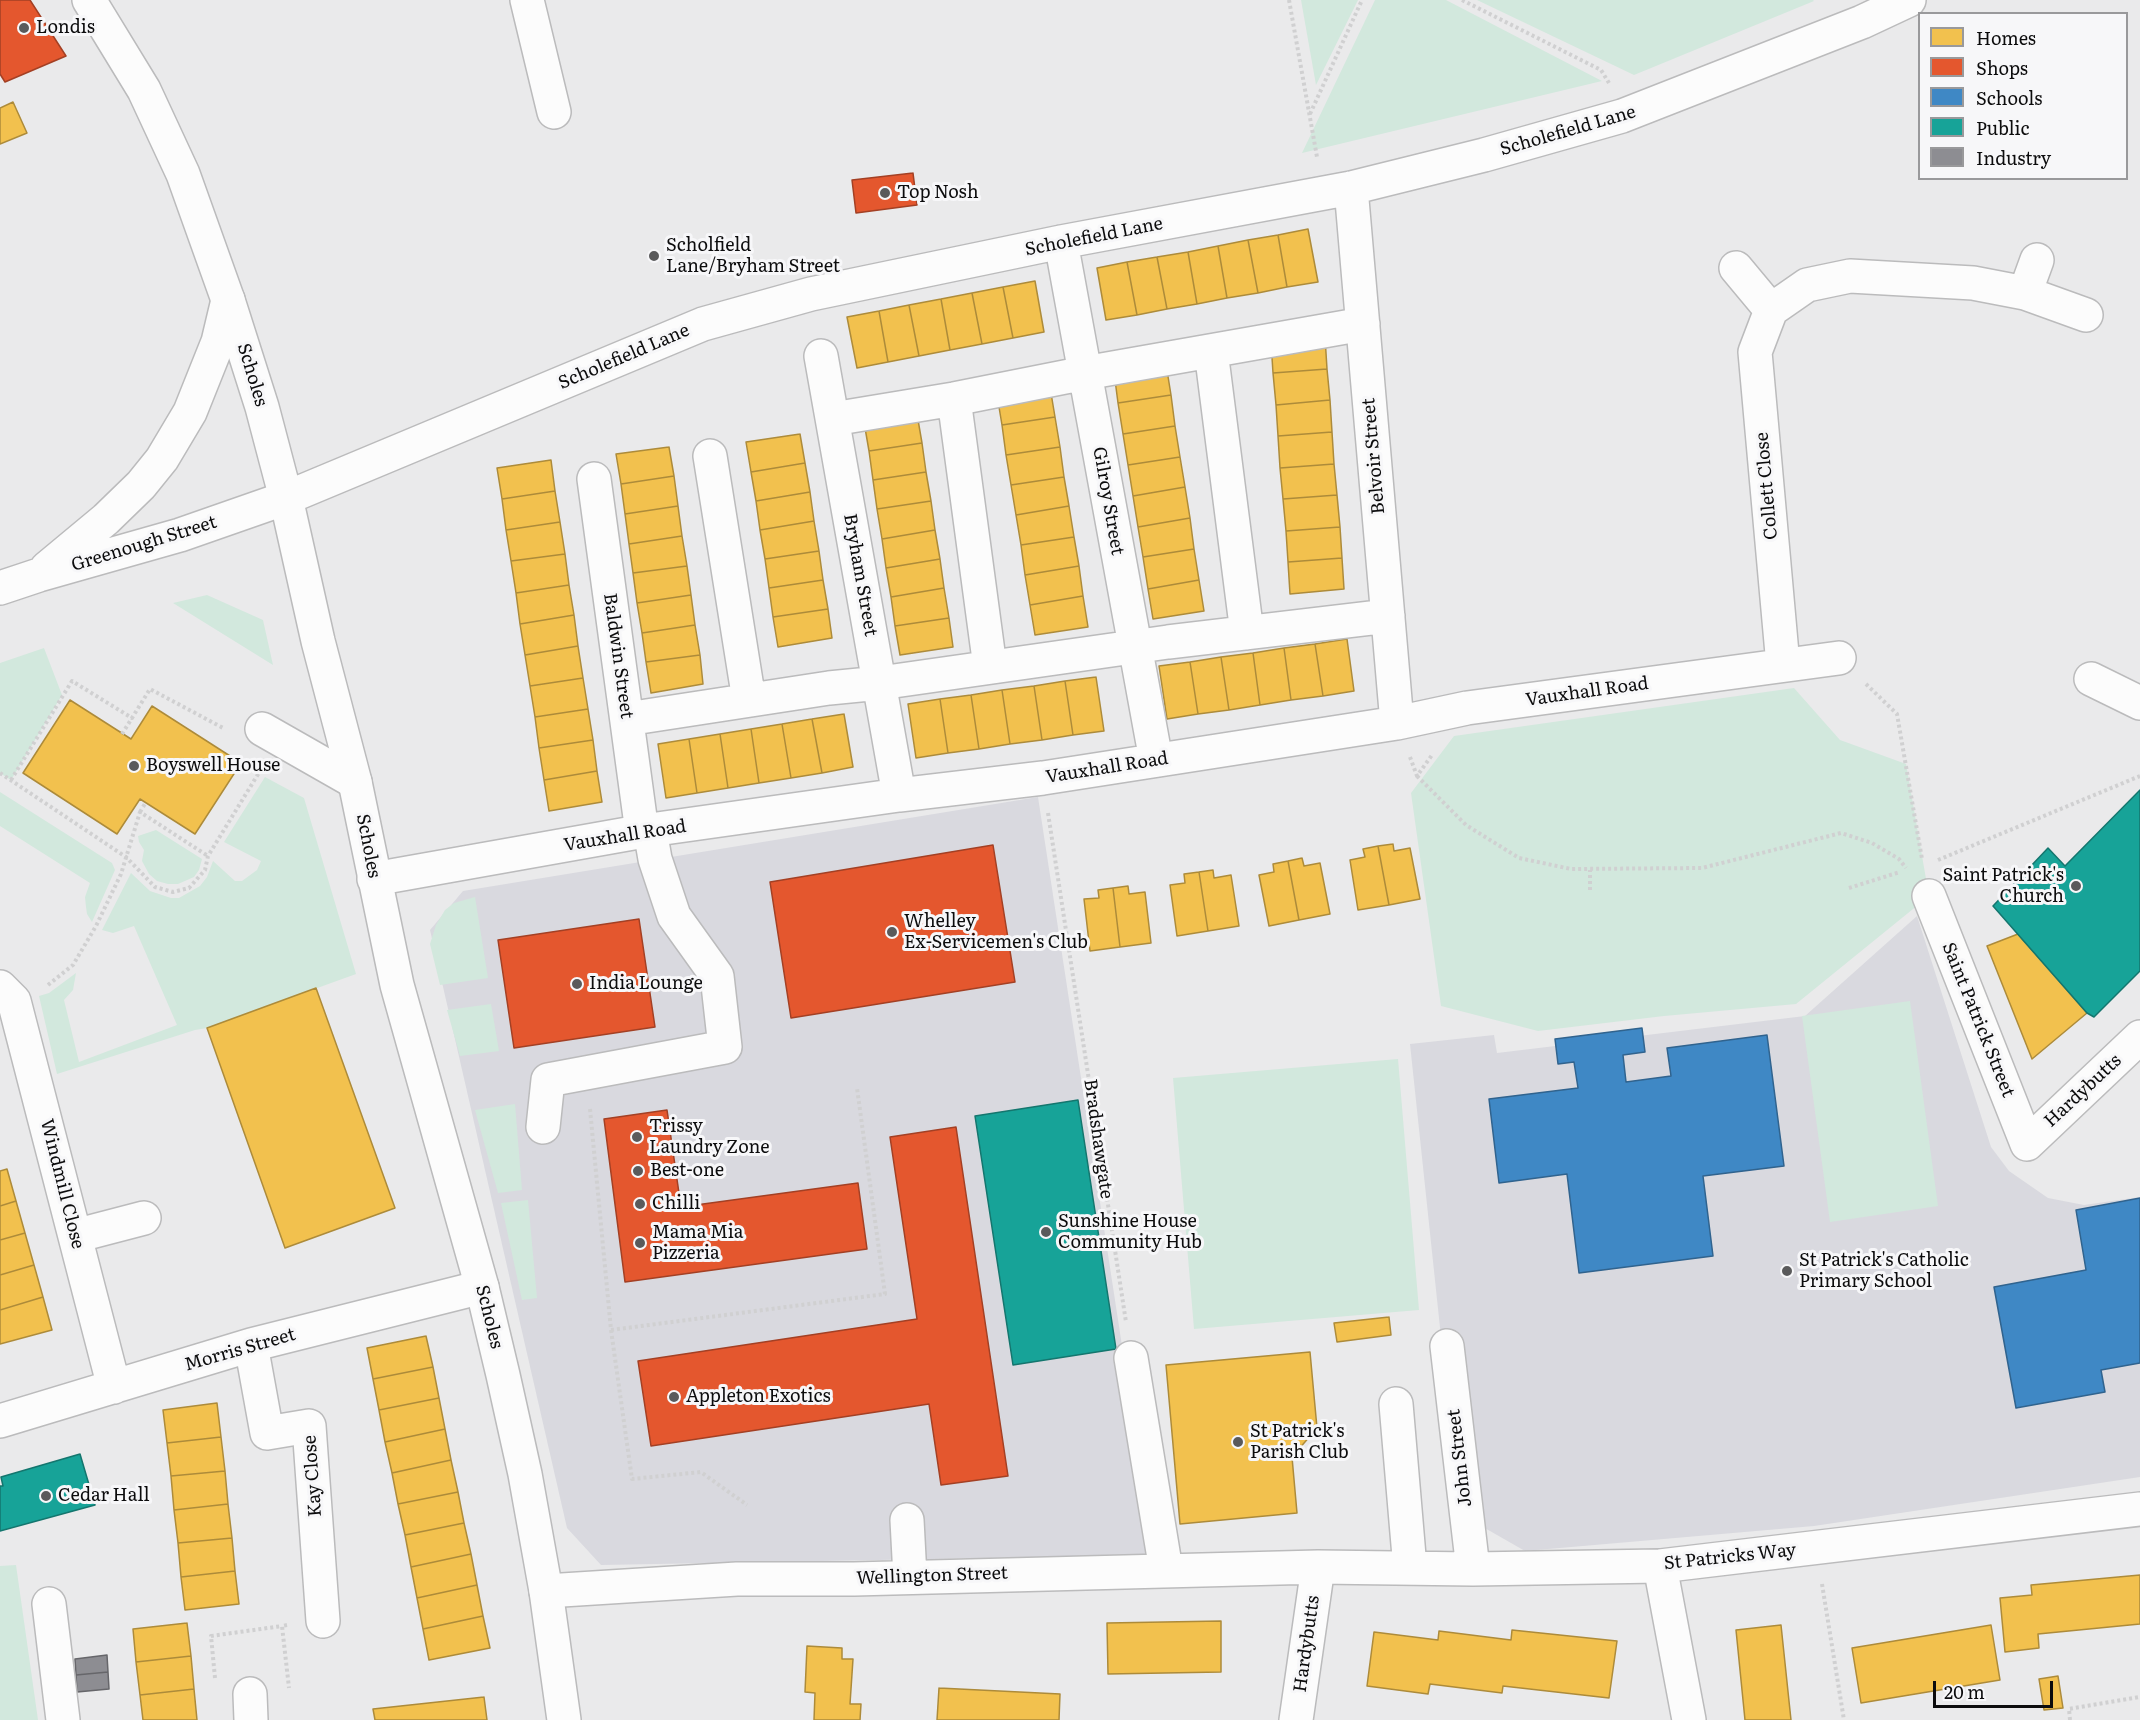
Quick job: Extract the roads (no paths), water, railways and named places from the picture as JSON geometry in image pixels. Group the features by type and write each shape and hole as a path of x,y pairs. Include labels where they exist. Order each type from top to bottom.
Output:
{"street":[{"name":"Scholes","path":"89,0 144,90 183,174 228,300 262,406 286,498 318,641 355,782 397,984 482,1287 525,1474 546,1591 564,1720"},
{"path":"527,0 554,112"},
{"name":"Scholefield Lane","path":"286,498 703,324 811,294 1061,242 1338,191 1484,155 1622,116 1857,11 1910,0"},
{"name":"Belvoir Street","path":"1338,191 1363,324 1397,723"},
{"name":"Gilroy Street","path":"1061,242 1156,759"},
{"path":"2025,293 2037,260"},
{"path":"1736,268 1771,310 1807,285 1850,276 1973,283 2025,293 2086,315"},
{"path":"39,575 106,519 141,485 162,459 190,412 218,342 228,300"},
{"name":"Collett Close","path":"1771,310 1755,352 1783,665"},
{"path":"832,419 1363,324"},
{"path":"1211,351 1247,633"},
{"name":"Bryham Street","path":"821,356 900,795"},
{"path":"954,399 990,668"},
{"path":"710,456 749,700"},
{"name":"Baldwin Street","path":"543,1127 548,1080 725,1047 717,976 674,916 646,831 627,719 594,479"},
{"name":"Greenough Street","path":"0,588 180,535 286,498"},
{"path":"627,719 829,688 990,668 1135,646 1388,616"},
{"name":"Vauxhall Road","path":"374,879 646,831 900,795 1043,778 1397,723 1467,708 1839,658"},
{"path":"2091,679 2140,703"},
{"path":"262,729 355,782"},
{"name":"Saint Patrick Street","path":"1926,881 2027,1144"},
{"name":"Windmill Close","path":"0,987 14,1001 114,1387"},
{"name":"Hardybutts","path":"2027,1144 2140,1037"},
{"path":"75,1236 144,1218"},
{"name":"Morris Street","path":"0,1421 251,1345 482,1287"},
{"name":"Kay Close","path":"251,1345 267,1433 309,1426 324,1621"},
{"name":"John Street","path":"1447,1346 1473,1569"},
{"path":"1131,1358 1166,1570"},
{"path":"1396,1404 1410,1568"},
{"name":"St Patricks Way","path":"1318,1567 1473,1569 1660,1566 2140,1509"},
{"path":"907,1520 910,1576"},
{"path":"1660,1566 1689,1720"},
{"name":"Hardybutts","path":"1296,1720 1318,1567"},
{"name":"Wellington Street","path":"546,1591 737,1579 1318,1567"},
{"path":"49,1604 63,1720"}],"place":[{"name":"Londis","path":"24,28"},
{"name":"Top Nosh","path":"885,193"},
{"name":"Scholfield Lane/Bryham Street","path":"654,256"},
{"name":"Boyswell House","path":"134,766"},
{"name":"Saint Patrick's Church","path":"2076,886"},
{"name":"Whelley Ex-Servicemen's Club","path":"892,932"},
{"name":"India Lounge","path":"577,984"},
{"name":"Trissy Laundry Zone","path":"637,1137"},
{"name":"Best-one","path":"638,1171"},
{"name":"Chilli","path":"640,1204"},
{"name":"Sunshine House Community Hub","path":"1046,1232"},
{"name":"Mama Mia Pizzeria","path":"640,1243"},
{"name":"St Patrick's Catholic Primary School","path":"1787,1271"},
{"name":"Appleton Exotics","path":"674,1397"},
{"name":"St Patrick's Parish Club","path":"1238,1442"},
{"name":"Cedar Hall","path":"46,1496"}]}
